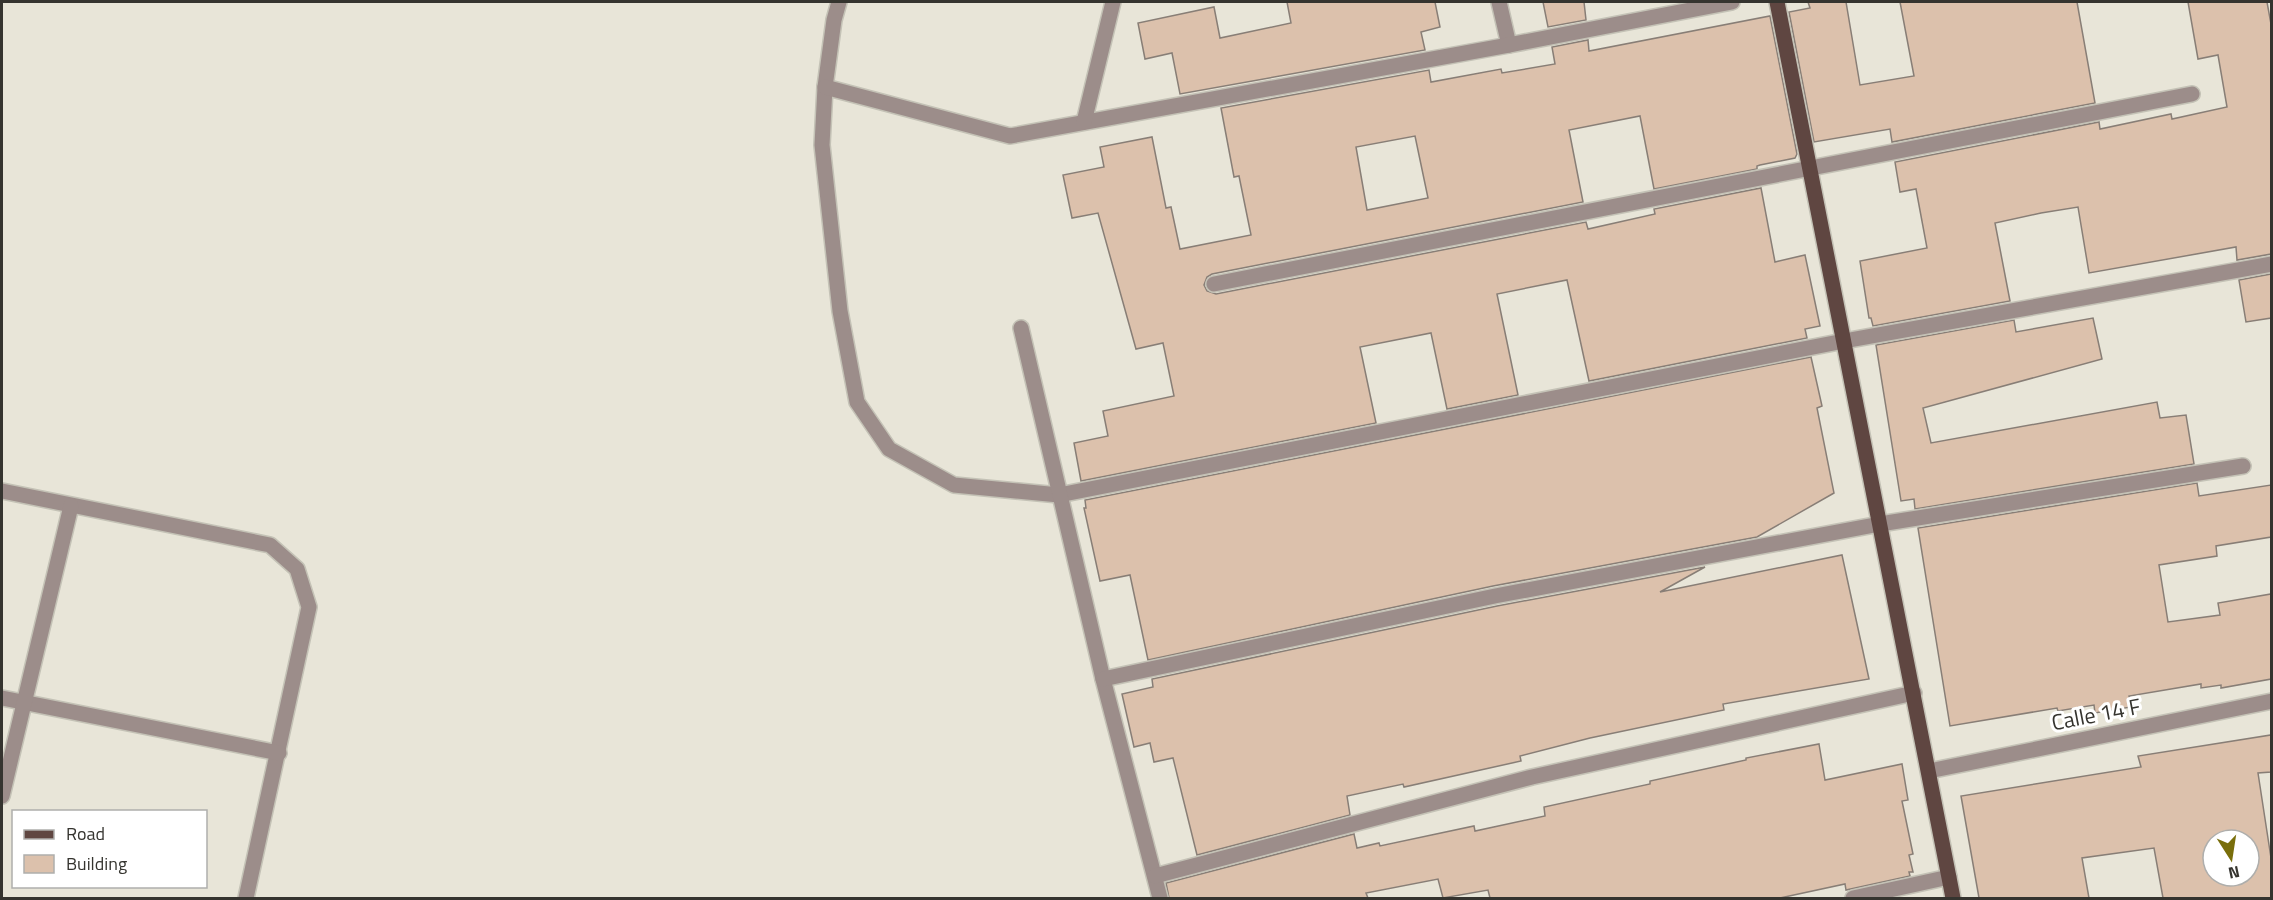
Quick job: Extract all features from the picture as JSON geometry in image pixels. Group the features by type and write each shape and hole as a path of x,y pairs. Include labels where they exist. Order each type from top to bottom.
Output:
{"main road":[{"path":"1777,2 1953,898"}],"street":[{"path":"839,2 834,20 825,87 822,145 840,311 857,402 889,449 954,485 1059,495 1844,341 2271,264"},
{"path":"1083,122 1113,2"},
{"path":"1499,2 1509,45"},
{"path":"825,87 1010,136 1731,2"},
{"path":"1214,284 1811,166 2192,94"},
{"path":"1021,327 1103,679 1160,898"},
{"path":"1103,679 1495,596 1880,524 2243,466"},
{"path":"2,491 270,544 297,569 309,607 246,898"},
{"path":"2,796 71,506"},
{"path":"1155,876 1532,777 1914,693"},
{"path":"2,698 279,753"},
{"name":"Calle 14 F","path":"1929,771 2271,701"},
{"path":"1853,898 1949,877"}],"building":[{"path":"1287,2 1435,2 1440,27 1421,32 1425,50 1180,94 1172,53 1145,59 1138,23 1214,7 1220,38 1291,23"},
{"path":"1543,2 1584,2 1586,20 1548,27"},
{"path":"1808,2 1846,2 1860,85 1914,76 1900,2 2077,2 2095,103 1892,142 1890,129 1814,142 1789,12 1810,8"},
{"path":"2188,2 2267,2 2271,24 2271,254 2237,260 2236,247 2089,273 2078,207 2041,213 1995,223 2010,301 1873,326 1869,318 1860,261 1927,248 1916,189 1900,192 1895,162 2099,122 2100,129 2171,114 2172,119 2227,107 2218,55 2198,59"},
{"path":"1770,16 1797,154 1795,158 1760,165 1757,169 1654,189 1640,116 1569,130 1583,202 1212,274 1207,277 1204,285 1207,291 1216,294 1586,222 1588,229 1655,214 1654,209 1761,188 1775,262 1805,255 1820,326 1805,329 1807,338 1589,381 1567,280 1497,294 1518,395 1447,409 1431,333 1360,347 1376,423 1081,481 1074,443 1108,436 1103,411 1174,396 1163,343 1136,349 1098,213 1072,218 1063,175 1104,167 1100,147 1152,137 1166,208 1171,207 1180,249 1251,235 1239,176 1234,177 1221,108 1429,70 1431,82 1501,69 1502,73 1555,64 1552,47 1588,40 1589,51","holes":["1415,136 1428,198 1367,210 1356,147"]},
{"path":"2271,274 2271,318 2246,322 2239,280"},
{"path":"2093,318 2102,359 1923,408 1931,443 2157,402 2160,418 2186,415 2194,464 1915,509 1914,499 1901,501 1876,345 2014,320 2016,332"},
{"path":"1811,357 1822,406 1817,408 1834,493 1757,537 1493,586 1148,660 1130,575 1100,581 1084,508 1086,508 1085,500"},
{"path":"2197,483 2199,496 2271,485 2271,537 2216,546 2217,556 2159,565 2168,622 2220,615 2218,603 2271,594 2271,679 2221,688 2221,685 2201,688 2201,684 2129,696 2131,707 2095,713 2094,705 2058,711 2057,708 1950,726 1918,528"},
{"path":"1842,555 1869,679 1723,704 1724,710 1590,738 1520,756 1521,761 1404,787 1403,784 1347,796 1350,815 1197,855 1173,758 1154,762 1150,743 1134,747 1122,694 1153,687 1152,679 1497,606 1705,567 1660,592"},
{"path":"2271,735 2271,772 2258,773 2271,858 2271,898 2163,898 2154,848 2082,858 2089,898 1979,898 1961,796 2141,767 2138,756"},
{"path":"1819,744 1825,780 1902,764 1908,800 1902,801 1913,854 1909,855 1913,872 1909,872 1910,876 1846,890 1845,884 1780,898 1490,898 1488,890 1443,898 1438,879 1366,893 1368,898 1169,898 1166,883 1354,834 1357,848 1379,843 1380,846 1474,826 1475,831 1545,816 1544,807 1650,784 1650,781 1746,760 1746,758"}]}
